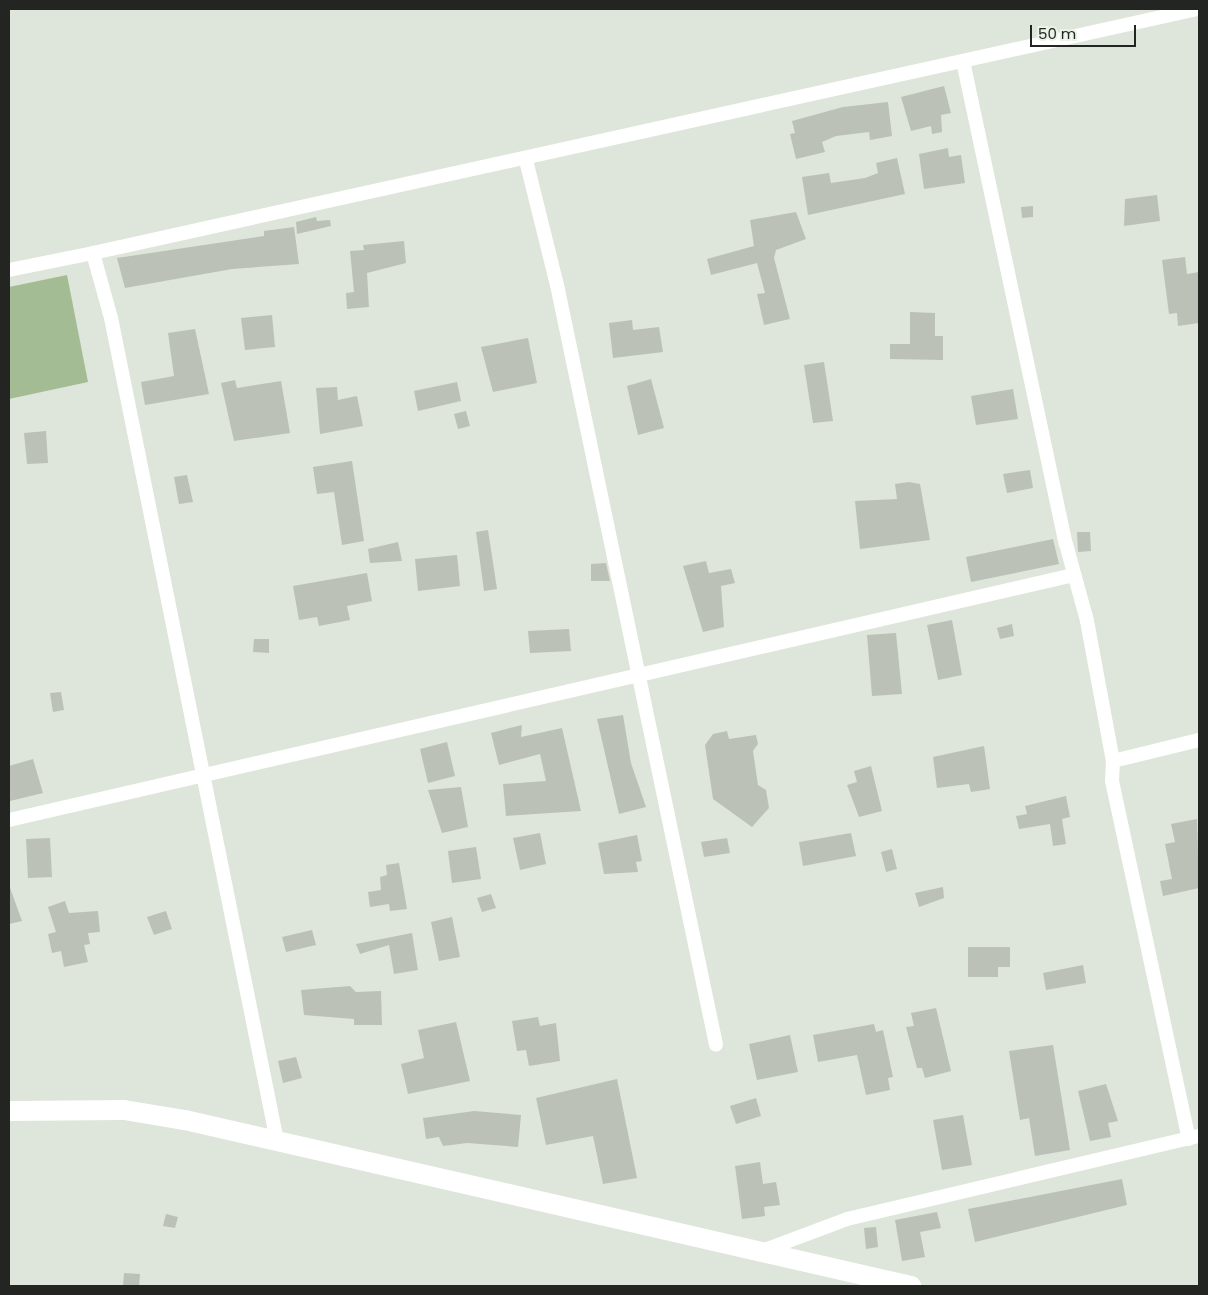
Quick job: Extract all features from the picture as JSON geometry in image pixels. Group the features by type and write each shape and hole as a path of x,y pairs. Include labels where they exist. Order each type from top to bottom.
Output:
{"street":[{"path":"9,270 93,254 526,160 1197,9"},
{"path":"762,1251 847,1219 1194,1137 1112,781 1113,760 963,61"},
{"path":"526,160 557,284 636,673 716,1045"},
{"path":"93,254 111,318 277,1141"},
{"path":"9,820 204,776 636,673 1074,575"},
{"path":"1113,760 1199,740"},
{"path":"9,1111 124,1110 277,1141 911,1286"}],"green space":[{"path":"67,275 88,382 9,399 9,287"}],"building":[{"path":"944,86 951,113 941,115 942,132 932,134 931,126 911,131 901,97"},
{"path":"888,102 892,136 870,140 869,132 836,136 822,142 825,152 796,159 790,134 795,133 792,121 843,107"},
{"path":"948,148 949,157 961,155 965,183 924,189 919,154"},
{"path":"897,158 905,194 808,215 802,177 829,173 831,183 865,178 878,173 876,163"},
{"path":"1157,195 1160,221 1124,226 1125,199"},
{"path":"1033,206 1033,217 1022,218 1021,207"},
{"path":"796,212 806,239 776,250 774,258 790,319 764,325 757,294 765,293 757,263 711,275 707,259 754,246 750,220"},
{"path":"316,217 317,221 330,220 331,226 297,234 296,222"},
{"path":"294,227 299,264 232,269 125,288 117,258 264,236 264,231"},
{"path":"404,241 406,263 367,273 369,307 347,309 346,293 354,292 350,251 364,250 363,245"},
{"path":"1185,257 1187,274 1199,272 1199,323 1178,326 1177,313 1169,314 1162,260"},
{"path":"910,312 935,313 935,336 943,336 943,360 890,359 890,344 910,344"},
{"path":"272,315 275,347 245,350 241,318"},
{"path":"632,320 633,330 659,327 663,352 613,358 609,323"},
{"path":"195,329 209,394 145,405 141,382 174,376 168,333"},
{"path":"528,338 537,383 493,392 481,347"},
{"path":"824,362 833,421 813,423 804,365"},
{"path":"651,379 664,428 638,435 627,386"},
{"path":"235,380 237,388 281,381 290,433 234,441 221,383"},
{"path":"457,382 461,401 418,411 414,391"},
{"path":"337,387 338,400 357,396 363,426 320,434 316,388"},
{"path":"1013,389 1018,419 976,425 971,396"},
{"path":"466,411 470,426 458,429 454,414"},
{"path":"46,431 48,463 27,464 24,433"},
{"path":"352,461 364,541 342,545 334,492 317,494 313,467"},
{"path":"1030,470 1033,488 1007,493 1003,474"},
{"path":"187,475 193,502 179,504 174,477"},
{"path":"909,482 920,484 930,540 860,549 855,501 897,499 895,484"},
{"path":"488,530 497,589 484,591 476,532"},
{"path":"1077,532 1090,532 1091,551 1078,552"},
{"path":"1053,539 1059,564 971,582 966,557"},
{"path":"398,542 402,561 370,563 368,549"},
{"path":"457,555 460,586 418,591 415,559"},
{"path":"706,561 709,573 731,569 735,583 721,586 724,627 703,632 683,566"},
{"path":"606,563 610,581 591,581 591,564"},
{"path":"367,573 372,601 347,606 350,620 319,626 317,617 299,620 293,586"},
{"path":"952,620 962,675 938,680 927,625"},
{"path":"1012,624 1014,636 1000,639 997,628"},
{"path":"569,629 571,651 530,653 528,631"},
{"path":"896,633 902,694 872,696 867,635"},
{"path":"254,639 269,639 269,653 253,652"},
{"path":"61,692 64,710 53,712 50,693"},
{"path":"623,715 631,763 646,807 619,814 597,719"},
{"path":"522,725 521,737 562,728 581,811 506,816 503,784 546,781 540,754 499,765 491,733"},
{"path":"727,731 729,739 756,735 758,744 753,751 758,785 766,790 769,808 752,827 713,799 705,745 713,734"},
{"path":"447,742 455,776 428,783 420,749"},
{"path":"984,746 990,789 971,792 969,784 937,788 933,757"},
{"path":"33,759 43,793 10,801 9,766"},
{"path":"871,766 882,811 859,817 847,785 857,782 854,771"},
{"path":"461,787 468,827 442,833 428,790"},
{"path":"1066,796 1070,817 1062,819 1066,844 1053,846 1050,824 1019,829 1016,816 1027,814 1025,806"},
{"path":"1197,819 1199,888 1163,896 1160,881 1172,879 1165,844 1175,842 1171,824"},
{"path":"540,833 546,864 520,870 513,838"},
{"path":"851,833 856,856 803,866 799,842"},
{"path":"637,835 642,861 636,862 638,872 604,874 598,843"},
{"path":"50,838 52,877 28,878 26,839"},
{"path":"727,838 730,853 704,857 701,842"},
{"path":"476,847 481,879 452,883 448,851"},
{"path":"892,849 897,869 886,872 881,852"},
{"path":"399,863 407,909 390,911 389,904 370,907 368,892 381,890 380,877 387,875 386,865"},
{"path":"9,885 22,921 9,924"},
{"path":"943,887 944,898 919,907 915,893"},
{"path":"491,894 496,908 482,912 477,898"},
{"path":"65,901 69,913 98,911 100,932 88,933 90,944 84,945 88,962 64,967 61,951 52,953 48,934 56,932 48,907"},
{"path":"166,911 172,929 154,935 147,917"},
{"path":"452,917 460,957 439,961 431,922"},
{"path":"312,930 316,945 286,952 282,937"},
{"path":"412,933 418,970 394,974 389,945 360,954 356,944"},
{"path":"968,947 1010,947 1010,967 998,967 998,977 968,977"},
{"path":"1083,965 1086,983 1046,990 1043,973"},
{"path":"350,986 356,992 381,991 382,1025 354,1025 354,1019 304,1015 301,990"},
{"path":"936,1008 951,1071 925,1078 922,1068 917,1068 906,1027 914,1026 911,1013"},
{"path":"538,1017 540,1026 556,1023 560,1061 529,1066 526,1050 517,1051 512,1021"},
{"path":"456,1022 470,1081 408,1094 401,1064 424,1058 418,1030"},
{"path":"874,1024 876,1032 883,1030 893,1077 888,1078 890,1090 866,1095 857,1055 818,1062 813,1035"},
{"path":"790,1035 798,1072 757,1080 749,1044"},
{"path":"1053,1045 1070,1150 1035,1156 1029,1118 1020,1120 1009,1051"},
{"path":"296,1057 302,1078 283,1083 278,1061"},
{"path":"617,1079 637,1178 603,1184 593,1136 546,1145 536,1098"},
{"path":"1106,1084 1118,1121 1108,1123 1111,1137 1090,1141 1078,1091"},
{"path":"756,1098 761,1116 736,1124 730,1106"},
{"path":"474,1111 521,1115 518,1147 467,1143 443,1146 439,1137 426,1139 423,1118"},
{"path":"963,1115 972,1165 942,1170 933,1120"},
{"path":"760,1162 763,1184 776,1182 780,1205 764,1207 765,1216 742,1219 735,1166"},
{"path":"1122,1179 1127,1205 975,1242 968,1209"},
{"path":"937,1212 941,1228 920,1232 925,1257 902,1261 895,1220"},
{"path":"166,1214 178,1217 175,1228 163,1226"},
{"path":"876,1227 878,1247 866,1249 864,1228"},
{"path":"124,1273 140,1274 139,1286 123,1286"}]}
